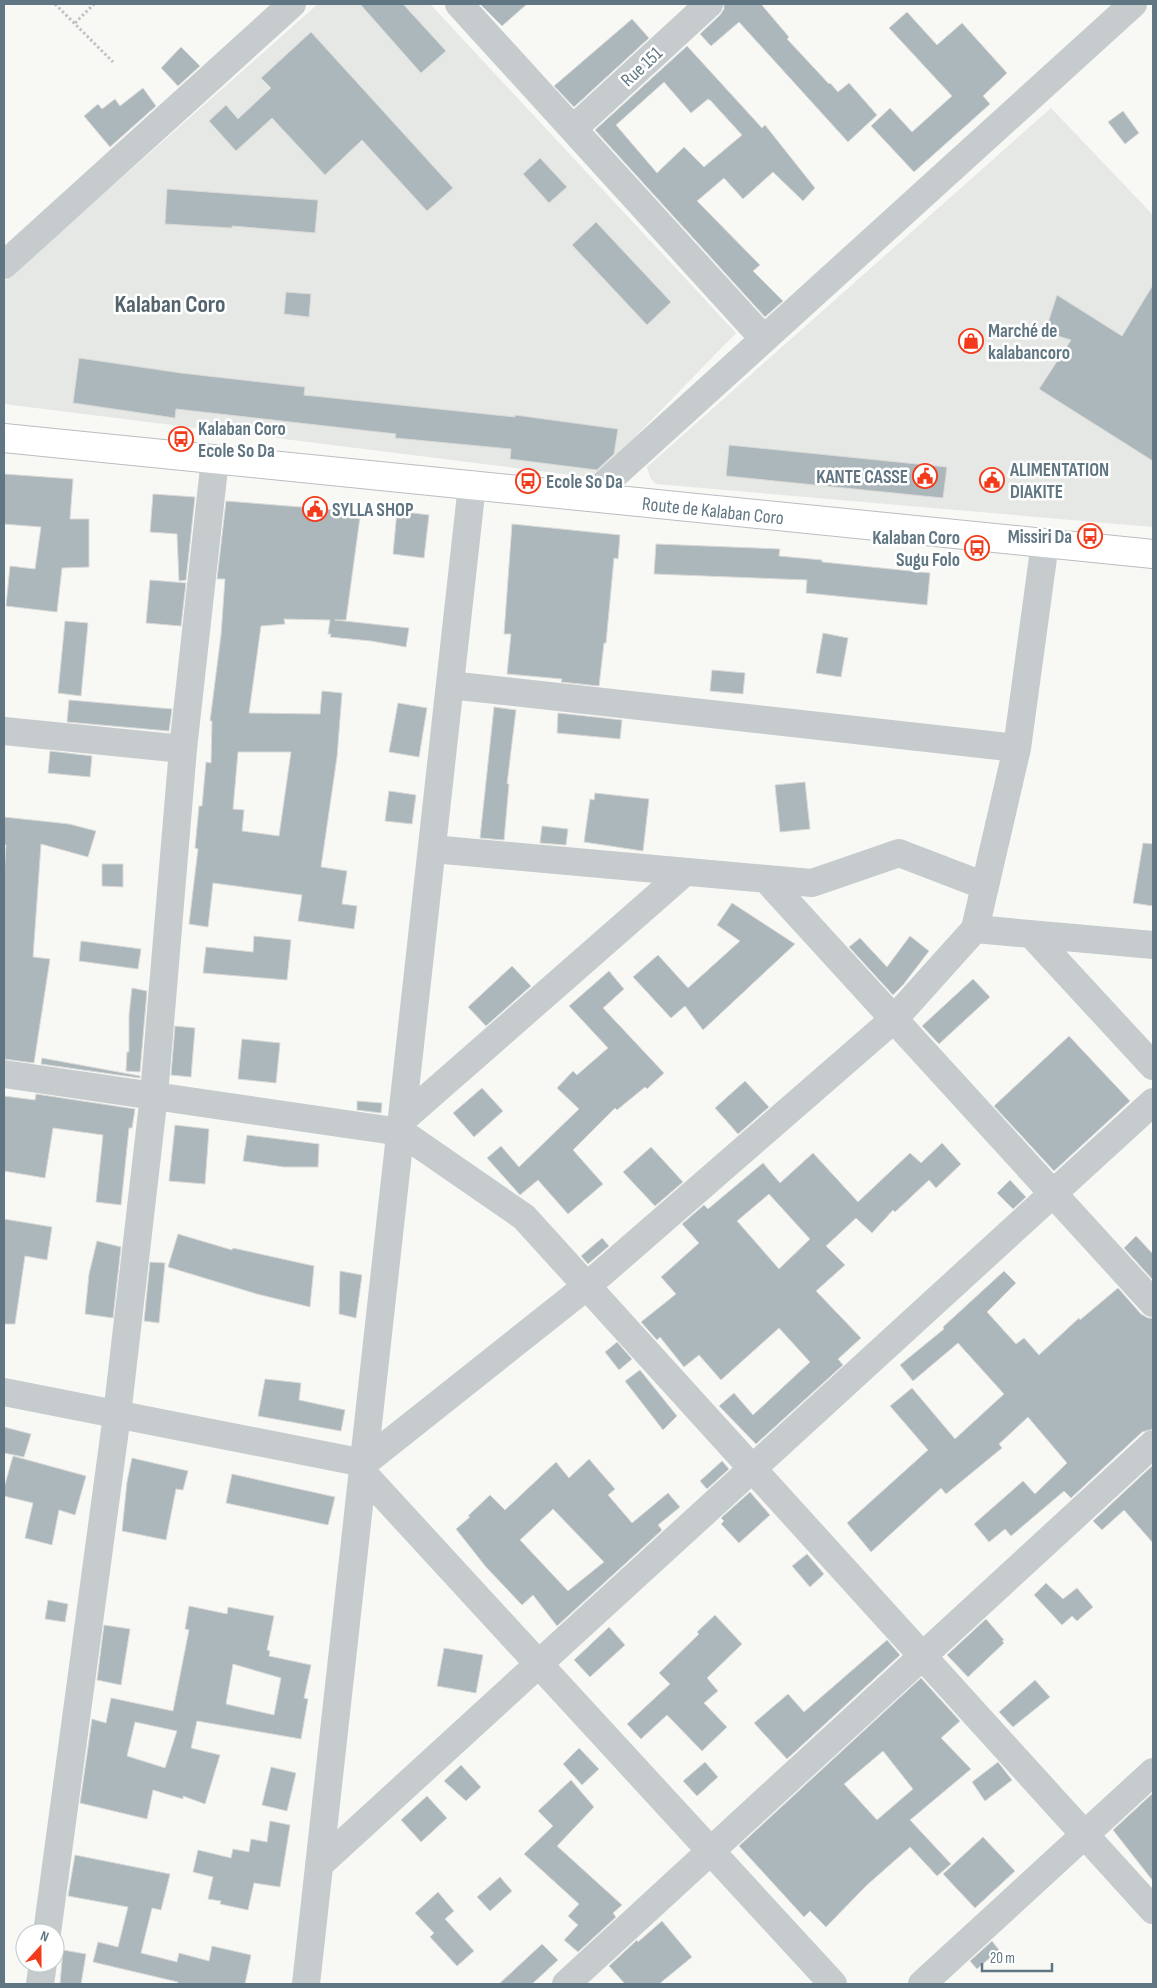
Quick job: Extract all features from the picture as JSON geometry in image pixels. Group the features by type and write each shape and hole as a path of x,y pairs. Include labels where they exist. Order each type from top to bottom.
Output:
{"main road":[{"name":"Route de Kalaban Coro","path":"4,438 1153,554"}],"street":[{"path":"4,265 292,4"},
{"path":"459,4 764,339"},
{"name":"Rue 151","path":"573,129 709,4"},
{"path":"590,498 1133,4"},
{"path":"48,1923 118,1414 154,1096 182,749 214,459"},
{"path":"306,1984 472,486"},
{"path":"363,1468 587,1286 894,1019 974,929 1017,748 1046,543"},
{"path":"450,684 1017,748"},
{"path":"4,731 182,749"},
{"path":"432,849 812,883 898,853 985,886"},
{"path":"401,1126 685,872"},
{"path":"766,879 1153,1303"},
{"path":"974,929 1153,945"},
{"path":"1032,934 1153,1066"},
{"path":"4,1074 154,1096 401,1126 524,1217 1153,1910"},
{"path":"319,1865 1153,1102"},
{"path":"4,1392 118,1414 363,1468 538,1664 833,1984"},
{"path":"566,1984 1153,1444"},
{"path":"922,1984 1153,1772"}],"path":[{"path":"54,4 113,62"},
{"path":"75,23 94,4"}],"shaded area":[{"path":"318,4 430,4 736,333 595,478 4,404 4,282"},
{"name":"Marché de kalabancoro","path":"1051,108 1153,215 1153,527 656,484 650,478 647,467"}],"building":[{"path":"360,4 403,4 446,51 421,73"},
{"path":"480,4 527,4 502,26"},
{"path":"724,4 761,4 789,37 787,39 829,84 838,92 849,83 877,115 848,142 739,22 711,46 700,34 720,15 724,9"},
{"path":"907,12 937,45 962,23 1007,73 983,96 990,104 914,172 871,126 890,108 912,132 952,96 889,28"},
{"path":"632,19 649,38 574,107 554,86"},
{"path":"311,32 453,188 427,211 362,140 325,175 272,118 236,151 209,121 226,105 238,119 271,88 261,78"},
{"path":"687,46 762,128 765,125 815,188 803,201 773,172 743,199 724,178 697,201 760,265 753,271 783,301 765,317 595,130","holes":["664,82 691,113 708,99 742,135 704,167 684,147 657,173 616,125"]},
{"path":"181,47 200,66 178,86 161,68"},
{"path":"143,88 156,106 110,147 84,116 98,104 102,109 115,99 120,106"},
{"path":"1123,111 1139,133 1125,144 1108,122"},
{"path":"540,158 567,187 549,203 523,174"},
{"path":"167,189 318,200 315,233 232,226 232,228 165,224"},
{"path":"596,222 671,302 647,325 572,245"},
{"path":"1153,285 1153,461 1039,389 1071,340 1045,332 1057,295 1122,336"},
{"path":"286,292 311,294 309,317 284,314"},
{"path":"79,358 181,373 305,387 304,395 515,417 515,415 618,429 614,454 597,470 510,459 511,449 395,438 396,434 176,409 175,418 73,403"},
{"path":"729,445 947,467 943,498 726,476"},
{"path":"4,474 73,479 70,519 89,519 89,567 62,568 57,612 6,606 10,566 35,569 41,527 4,524"},
{"path":"153,494 195,497 186,580 179,581 177,534 150,532"},
{"path":"226,501 338,510 337,515 360,517 346,620 335,620 409,628 406,647 330,637 331,634 328,634 330,620 284,619 285,624 261,626 249,713 320,714 322,691 342,693 337,757 321,867 347,871 342,904 357,906 354,929 298,921 302,895 213,883 208,927 189,924 198,849 195,848 199,806 202,806 206,762 211,763 212,721 210,721 221,635 225,579 217,579","holes":["238,752 291,752 279,836 242,831 244,810 233,809"]},
{"path":"397,511 429,515 424,558 393,554"},
{"path":"512,524 620,535 618,559 614,558 606,643 604,643 599,686 561,682 562,679 507,674 511,634 504,634"},
{"path":"656,544 780,549 779,556 930,573 927,605 806,593 807,580 654,574"},
{"path":"150,580 186,583 181,626 146,623"},
{"path":"65,621 88,623 81,696 58,693"},
{"path":"823,633 848,638 841,677 816,673"},
{"path":"712,670 745,673 743,694 710,691"},
{"path":"69,700 172,709 169,731 67,722"},
{"path":"398,703 427,708 419,757 389,752"},
{"path":"494,707 516,710 507,784 509,784 504,840 480,838"},
{"path":"558,713 622,720 620,739 557,733"},
{"path":"50,751 92,756 90,777 48,773"},
{"path":"805,782 810,829 780,832 775,785"},
{"path":"389,791 416,795 412,824 385,821"},
{"path":"595,793 649,799 643,851 584,842 590,799 594,800"},
{"path":"4,817 69,824 96,831 88,857 41,844 33,957 50,959 34,1063 4,1059 4,875 6,845 4,845"},
{"path":"542,826 568,829 566,845 540,843"},
{"path":"1143,843 1153,844 1153,906 1133,903"},
{"path":"102,864 123,864 123,887 102,886"},
{"path":"732,903 795,944 703,1030 685,1006 671,1018 633,977 658,955 688,988 740,941 717,925"},
{"path":"254,936 291,940 287,980 203,973 206,947 253,952"},
{"path":"910,936 929,951 893,995 849,947 860,938 887,967"},
{"path":"81,941 141,949 138,969 79,961"},
{"path":"512,966 531,986 486,1026 468,1007"},
{"path":"609,971 624,989 603,1008 664,1073 647,1089 645,1087 617,1110 615,1108 573,1150 603,1184 568,1214 538,1180 520,1195 487,1158 501,1146 519,1167 579,1109 557,1088 573,1071 577,1075 608,1048 569,1006"},
{"path":"973,979 990,997 939,1044 922,1026"},
{"path":"132,988 147,991 140,1072 126,1071 127,1052 129,1052 129,1015"},
{"path":"175,1026 195,1028 191,1077 171,1075"},
{"path":"1069,1036 1130,1101 1054,1171 994,1106"},
{"path":"242,1039 280,1043 276,1083 238,1079"},
{"path":"42,1058 140,1076 140,1078 41,1064"},
{"path":"745,1081 769,1107 738,1134 715,1108"},
{"path":"482,1088 503,1111 474,1137 453,1113"},
{"path":"36,1094 135,1109 132,1128 129,1128 121,1205 96,1202 103,1135 53,1128 45,1178 4,1171 4,1096 35,1100"},
{"path":"357,1101 382,1103 381,1113 357,1110"},
{"path":"175,1125 209,1129 205,1184 169,1181"},
{"path":"247,1135 319,1144 318,1167 284,1167 243,1161"},
{"path":"942,1143 961,1164 936,1188 929,1180 895,1212 893,1210 872,1233 856,1218 826,1246 845,1265 816,1291 861,1338 838,1359 843,1365 756,1444 719,1406 734,1393 753,1415 810,1362 779,1328 721,1380 699,1355 684,1367 660,1337 657,1340 641,1322 676,1294 661,1277 699,1243 682,1224 704,1205 708,1209 763,1163 780,1183 813,1153 858,1202 910,1153 921,1163","holes":["769,1194 810,1239 779,1269 737,1221"]},
{"path":"651,1147 683,1182 655,1206 623,1172"},
{"path":"1010,1180 1026,1197 1013,1209 997,1193"},
{"path":"4,1219 52,1227 47,1260 25,1256 15,1324 4,1324"},
{"path":"178,1234 232,1250 233,1248 314,1266 310,1307 257,1294 168,1267"},
{"path":"1136,1236 1153,1254 1153,1280 1124,1248"},
{"path":"602,1238 609,1246 588,1264 581,1256"},
{"path":"97,1241 121,1247 113,1318 85,1314 89,1274"},
{"path":"150,1262 165,1263 159,1323 144,1321"},
{"path":"340,1271 362,1275 356,1318 339,1314"},
{"path":"1004,1271 1016,1283 987,1312 1016,1344 1024,1338 1039,1355 1079,1318 1080,1320 1118,1288 1141,1314 1148,1318 1153,1318 1153,1429 1142,1432 1071,1498 1064,1491 1011,1536 1005,1529 989,1542 974,1524 1023,1481 1035,1494 1067,1463 1028,1417 999,1444 1002,1448 946,1494 941,1488 871,1552 847,1523 928,1450 890,1406 912,1388 955,1439 1004,1394 958,1343 913,1381 900,1365 944,1329 943,1327"},
{"path":"617,1342 632,1359 619,1370 605,1352"},
{"path":"640,1370 677,1416 663,1430 625,1381"},
{"path":"265,1379 301,1383 299,1400 345,1410 341,1431 258,1416"},
{"path":"4,1427 31,1434 24,1457 4,1453"},
{"path":"13,1456 86,1476 75,1515 59,1510 52,1545 25,1538 33,1503 4,1496 4,1488"},
{"path":"132,1458 188,1471 183,1490 176,1489 166,1540 122,1531 127,1482"},
{"path":"589,1459 615,1489 608,1495 632,1523 668,1493 680,1507 658,1525 662,1530 557,1626 533,1595 522,1605 486,1567 456,1529 490,1495 505,1510 556,1462 569,1478","holes":["553,1509 604,1562 568,1591 520,1540"]},
{"path":"722,1461 729,1469 707,1489 700,1481"},
{"path":"1153,1465 1153,1543 1124,1510 1102,1530 1093,1521"},
{"path":"232,1474 335,1497 328,1525 226,1503"},
{"path":"750,1492 770,1515 739,1543 721,1524 724,1521 721,1518"},
{"path":"807,1554 824,1574 810,1587 792,1566"},
{"path":"1046,1583 1063,1599 1077,1588 1093,1607 1077,1621 1072,1616 1062,1625 1034,1595"},
{"path":"48,1600 68,1604 65,1622 45,1619"},
{"path":"189,1606 227,1614 228,1607 274,1616 267,1650 270,1651 269,1656 311,1665 304,1698 308,1699 301,1739 197,1721 191,1748 220,1755 205,1804 183,1796 183,1799 153,1790 147,1819 80,1803 92,1719 106,1723 111,1698 173,1711 189,1630 185,1629","holes":["233,1664 281,1678 274,1715 226,1704","135,1722 177,1731 165,1768 127,1756"]},
{"path":"715,1615 742,1644 707,1678 718,1691 704,1703 727,1727 702,1751 667,1715 641,1739 627,1724 670,1684 659,1673 699,1634 697,1632"},
{"path":"986,1619 1004,1640 1002,1641 1004,1643 968,1677 947,1655"},
{"path":"104,1625 130,1629 121,1685 97,1680"},
{"path":"609,1627 625,1645 590,1677 574,1660"},
{"path":"887,1640 900,1655 787,1759 754,1723 788,1694 804,1712"},
{"path":"444,1648 483,1655 476,1693 437,1686"},
{"path":"921,1678 960,1721 941,1738 971,1769 910,1820 951,1864 937,1876 910,1847 867,1885 826,1927 810,1911 804,1917 739,1846","holes":["883,1751 913,1789 877,1820 844,1784"]},
{"path":"1035,1680 1050,1697 1013,1727 999,1712"},
{"path":"579,1748 599,1769 582,1785 563,1764"},
{"path":"705,1762 718,1777 697,1796 683,1781"},
{"path":"998,1762 1012,1780 985,1801 972,1782"},
{"path":"461,1765 481,1787 466,1801 444,1781"},
{"path":"271,1767 296,1773 287,1811 262,1805"},
{"path":"571,1780 594,1807 557,1846 622,1905 613,1913 616,1917 578,1952 564,1940 578,1925 568,1916 579,1904 524,1854 553,1826 538,1811"},
{"path":"1153,1793 1153,1881 1113,1830"},
{"path":"427,1796 447,1818 421,1842 401,1820"},
{"path":"270,1821 290,1825 280,1887 254,1883 248,1910 220,1904 221,1901 208,1899 213,1877 193,1872 198,1850 231,1858 233,1849 249,1852 251,1839 267,1842"},
{"path":"983,1837 1015,1871 975,1908 943,1874"},
{"path":"75,1855 170,1874 161,1910 152,1908 141,1953 177,1962 179,1953 209,1961 212,1946 251,1955 245,1984 177,1984 178,1982 93,1962 98,1942 118,1947 128,1907 68,1896"},
{"path":"500,1877 512,1891 490,1911 477,1897"},
{"path":"438,1892 454,1911 445,1919 474,1951 457,1966 430,1937 434,1933 415,1913"},
{"path":"662,1921 692,1957 659,1984 625,1984 609,1966 637,1940 638,1942"},
{"path":"992,1941 999,1950 977,1969 970,1961"},
{"path":"542,1944 558,1960 532,1984 499,1984"},
{"path":"65,1950 86,1954 81,1984 60,1984 61,1973 65,1973"}],"place":[{"name":"Marché de kalabancoro","path":"971,341"},
{"name":"Kalaban Coro Ecole So Da","path":"181,439"},
{"name":"KANTE CASSE","path":"925,476"},
{"name":"ALIMENTATION DIAKITE","path":"992,480"},
{"name":"Ecole So Da","path":"528,481"},
{"name":"SYLLA SHOP","path":"315,509"},
{"name":"Missiri Da","path":"1090,536"},
{"name":"Kalaban Coro Sugu Folo","path":"977,548"}],"district":[{"name":"Kalaban Coro","path":"170,304"}]}
